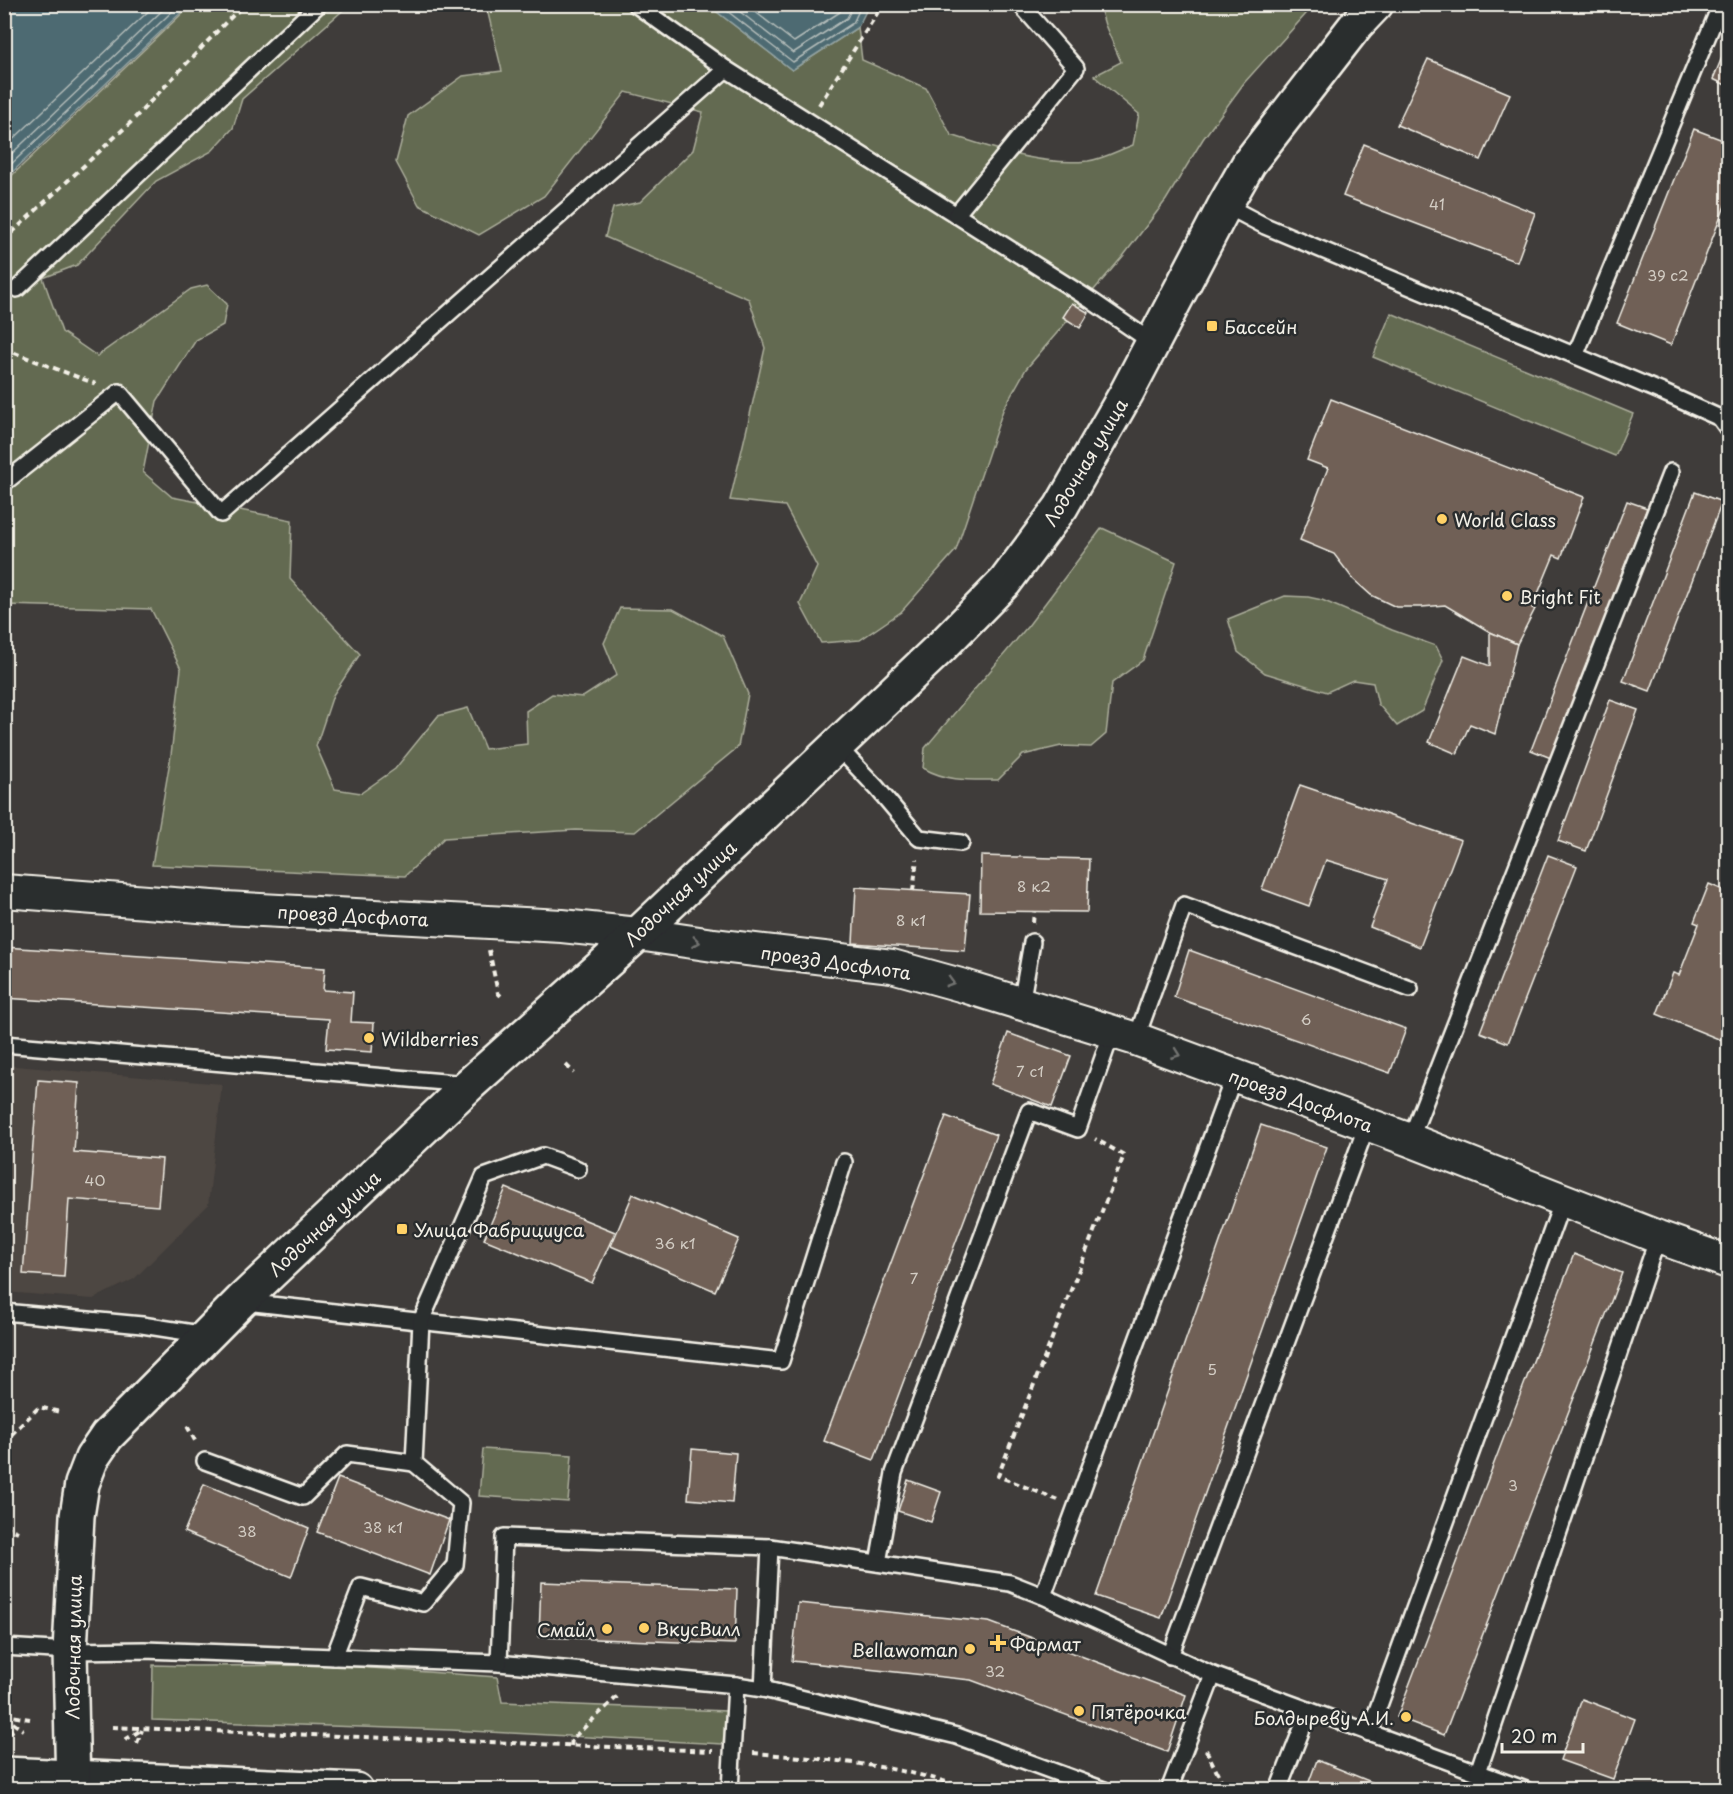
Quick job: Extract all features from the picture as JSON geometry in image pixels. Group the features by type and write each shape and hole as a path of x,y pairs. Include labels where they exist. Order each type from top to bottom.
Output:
{"street":[{"name":"Лодочная улица","path":"73,1784 70,1651 77,1516 82,1484 92,1458 107,1436 206,1335 470,1084 638,934 942,646 1005,582 1061,507 1127,392 1249,163 1356,25 1376,4"},
{"name":"проезд Досфлота","path":"4,891 225,908 562,926 892,966 1124,1036 1410,1140 1728,1262"},
{"path":"4,1774 73,1784 356,1790"}],"lane":[{"path":"17,288 319,4"},
{"path":"635,4 726,69 1092,301 1153,343"},
{"path":"956,215 1076,68 1020,4"},
{"path":"1575,356 1721,4"},
{"path":"4,483 119,392 221,514 726,69"},
{"path":"1225,205 1265,226 1662,392 1720,418 1728,429"},
{"path":"1410,1140 1671,472"},
{"path":"837,746 877,788 919,838 961,843"},
{"path":"878,1563 894,1473 1029,1111 1078,1129 1184,905 1410,989"},
{"path":"1021,1004 1032,942"},
{"path":"4,1044 470,1084"},
{"path":"1043,1596 1234,1076"},
{"path":"1170,1656 1367,1125"},
{"path":"414,1463 421,1321 484,1177 543,1156 578,1169"},
{"path":"241,1302 781,1361 844,1162"},
{"path":"1369,1732 1563,1200"},
{"path":"1478,1772 1658,1237"},
{"path":"4,1312 142,1325 206,1335"},
{"path":"205,1461 303,1497 347,1454 414,1463 461,1503 455,1564 423,1603 361,1587 334,1657"},
{"path":"499,1663 504,1537 770,1547 1010,1583 1213,1675 1526,1790"},
{"path":"763,1689 770,1547"},
{"path":"4,1647 70,1651 144,1650 499,1663 736,1685 763,1689 957,1736 1104,1790"},
{"path":"1169,1790 1213,1675"},
{"path":"730,1790 736,1685"},
{"path":"1278,1790 1309,1711"}],"path":[{"path":"4,240 130,123 245,4"},
{"path":"809,121 883,4"},
{"path":"4,349 119,392"},
{"path":"913,891 919,838"},
{"path":"488,946 498,993 501,996"},
{"path":"566,1065 574,1074"},
{"path":"1075,1507 998,1476 1124,1155 1101,1142"},
{"path":"4,1442 39,1407 60,1412"},
{"path":"4,1526 18,1532"},
{"path":"571,1746 572,1739 630,1685 630,1675"},
{"path":"4,1717 30,1719"},
{"path":"4,1717 23,1730"},
{"path":"4,1717 15,1737"},
{"path":"1193,1725 1226,1790"},
{"path":"112,1727 732,1751 822,1758 897,1770 971,1790"},
{"path":"125,1740 142,1729"},
{"path":"137,1743 142,1729"}],"shaded area":[{"path":"4,1065 222,1084 208,1205 134,1279 93,1299 5,1292"}],"green space":[{"path":"191,5 349,5 242,99 233,128 212,151 156,181 77,265 43,278 62,332 97,356 191,289 207,285 227,304 223,325 196,340 157,401 143,472 172,497 292,520 290,579 360,654 333,695 316,746 335,789 361,793 395,769 438,716 468,708 485,749 527,744 526,711 552,694 583,697 617,675 604,643 620,608 673,609 723,636 748,694 738,747 635,832 576,830 444,838 405,876 152,865 171,755 181,669 151,609 5,605 5,182"},
{"path":"486,5 708,5 792,70 858,27 862,60 926,88 951,135 1035,159 1070,162 1094,160 1133,145 1139,114 1094,76 1121,62 1099,5 1314,5 1244,83 1203,139 1166,200 1124,255 1026,369 1003,410 956,550 901,612 860,640 821,643 800,604 817,567 785,506 730,500 765,348 749,299 605,237 613,208 640,202 693,150 703,112 626,92 544,196 479,235 419,205 396,162 408,116 463,76 502,71"},
{"path":"1391,313 1633,414 1615,456 1373,357"},
{"path":"1102,528 1176,562 1143,660 1112,683 1106,734 1091,747 1061,746 1023,755 998,780 950,778 923,768 925,748 1028,626"},
{"path":"1285,596 1322,600 1436,646 1443,660 1422,711 1397,726 1378,704 1373,683 1353,680 1327,692 1265,673 1238,652 1228,619"},
{"path":"483,1449 572,1455 568,1502 479,1496"},
{"path":"153,1665 330,1665 497,1677 502,1702 726,1711 723,1744 451,1730 152,1720"}],"water":[{"path":"5,4 189,4 189,5 5,179"},
{"path":"708,5 869,5 858,27 792,70"}],"building":[{"path":"1728,43 1728,86 1713,79"},
{"path":"1428,59 1510,94 1481,160 1397,125"},
{"path":"1694,129 1728,142 1728,198 1671,345 1617,323"},
{"path":"1364,144 1535,213 1517,262 1343,196"},
{"path":"1072,303 1089,313 1080,328 1063,317"},
{"name":"World Class","path":"1331,399 1584,497 1561,558 1554,555 1532,608 1535,609 1517,644 1490,632 1445,605 1396,607 1371,595 1353,579 1334,554 1300,540 1328,468 1307,460"},
{"path":"1695,492 1722,502 1650,691 1623,681"},
{"path":"1627,501 1647,508 1551,758 1531,750"},
{"path":"1490,632 1517,644 1495,734 1470,724 1457,754 1429,742 1464,656 1490,666"},
{"path":"1610,700 1638,710 1586,851 1558,841"},
{"path":"1300,785 1461,840 1420,947 1370,927 1388,879 1326,860 1309,906 1262,889"},
{"path":"1548,855 1577,866 1508,1043 1480,1032"},
{"path":"981,856 1089,859 1087,912 980,911"},
{"path":"1709,884 1728,892 1728,1022 1721,1040 1657,1014 1673,973 1679,975 1699,924 1694,922"},
{"path":"856,887 970,894 965,951 853,943"},
{"path":"4,947 325,968 323,990 353,992 351,1022 374,1023 372,1052 326,1049 329,1019 4,998"},
{"path":"1189,950 1406,1029 1390,1073 1174,997"},
{"path":"1008,1033 1071,1056 1052,1107 990,1084"},
{"path":"38,1080 79,1083 74,1152 162,1159 158,1206 69,1199 64,1277 23,1274"},
{"path":"946,1116 996,1135 874,1460 824,1441"},
{"path":"1261,1125 1327,1147 1161,1618 1096,1596"},
{"path":"506,1188 615,1232 592,1283 484,1239"},
{"path":"633,1194 739,1239 715,1291 611,1246"},
{"path":"1574,1254 1622,1273 1444,1735 1397,1717"},
{"path":"692,1449 736,1453 732,1503 688,1499"},
{"path":"338,1478 449,1520 430,1575 317,1532"},
{"path":"908,1480 941,1492 931,1522 898,1511"},
{"path":"204,1484 309,1528 291,1577 184,1532"},
{"path":"541,1582 737,1589 735,1644 539,1637"},
{"path":"798,1603 989,1622 1186,1695 1167,1752 971,1680 792,1661"},
{"path":"1582,1699 1635,1719 1613,1779 1560,1760"},
{"path":"1317,1760 1391,1790 1306,1790"}],"place":[{"name":"Бассейн","path":"1212,326"},
{"name":"World Class","path":"1442,519"},
{"name":"Bright Fit","path":"1507,596"},
{"name":"Wildberries","path":"369,1038"},
{"name":"Улица Фабрициуса","path":"402,1229"},
{"name":"ВкусВилл","path":"644,1628"},
{"name":"Смайл","path":"607,1629"},
{"name":"Фармат","path":"998,1643"},
{"name":"Bellawoman","path":"970,1649"},
{"name":"Пятёрочка","path":"1079,1711"},
{"name":"Болдыреву А.И.","path":"1406,1717"}]}
